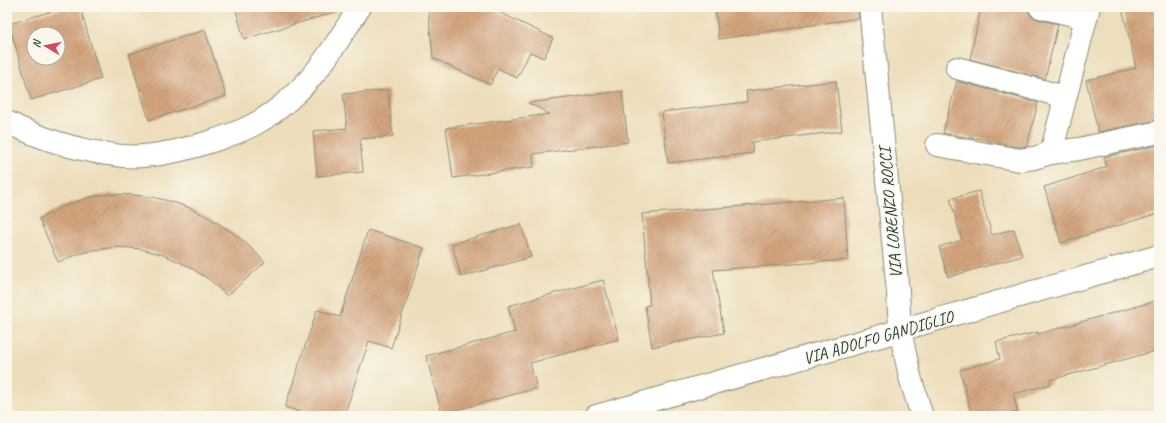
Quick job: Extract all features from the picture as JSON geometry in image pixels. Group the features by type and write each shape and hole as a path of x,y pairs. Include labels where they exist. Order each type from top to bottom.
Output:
{"street":[{"path":"7,122 36,136 89,151 118,156 164,154 190,148 224,137 244,130 261,121 295,94 320,67 360,7"},
{"name":"VIA LORENZO ROCCI","path":"870,7 897,284 900,330 910,377 922,416"},
{"path":"1040,7 1088,12 1051,153"},
{"path":"957,68 1065,96"},
{"path":"936,145 1020,160 1159,132"},
{"name":"VIA ADOLFO GANDIGLIO","path":"596,416 1159,256"}],"building":[{"path":"67,7 80,7 101,79 31,100 9,24"},
{"path":"235,7 335,7 336,12 244,39"},
{"path":"428,7 488,7 553,38 544,58 530,52 517,78 498,68 490,85 433,58"},
{"path":"715,7 858,7 859,18 719,39"},
{"path":"981,7 1013,7 1028,10 1031,16 1037,19 1058,24 1045,79 970,59"},
{"path":"1122,7 1159,7 1159,24 1153,26 1159,54 1159,120 1098,132 1086,80 1136,68"},
{"path":"205,30 226,96 149,120 129,54"},
{"path":"836,81 842,131 752,142 753,153 668,163 662,112 747,102 746,91"},
{"path":"957,81 1038,103 1027,146 1020,147 943,133"},
{"path":"388,90 393,136 360,139 363,172 317,176 313,131 347,128 343,94"},
{"path":"622,91 628,142 533,154 534,167 453,178 446,128 550,114 528,103"},
{"path":"1159,145 1159,213 1061,243 1044,187 1106,167 1104,157"},
{"path":"979,191 992,235 1014,229 1022,256 948,277 939,247 962,240 950,199"},
{"path":"110,194 152,197 190,208 229,230 246,243 265,262 227,296 210,280 188,266 164,255 141,249 118,247 94,250 78,254 58,262 39,219 64,206 90,197"},
{"path":"844,198 848,260 713,270 724,333 652,347 645,306 650,305 642,214"},
{"path":"521,224 531,257 461,277 452,244"},
{"path":"368,230 424,248 391,348 369,341 344,416 311,416 285,407 317,310 340,317"},
{"path":"603,280 619,339 530,363 537,388 442,414 426,356 515,332 508,306"},
{"path":"1159,300 1159,350 1050,380 1051,384 1013,394 1018,412 1003,416 972,416 960,370 1000,359 996,342 1038,332 1038,334"}]}
